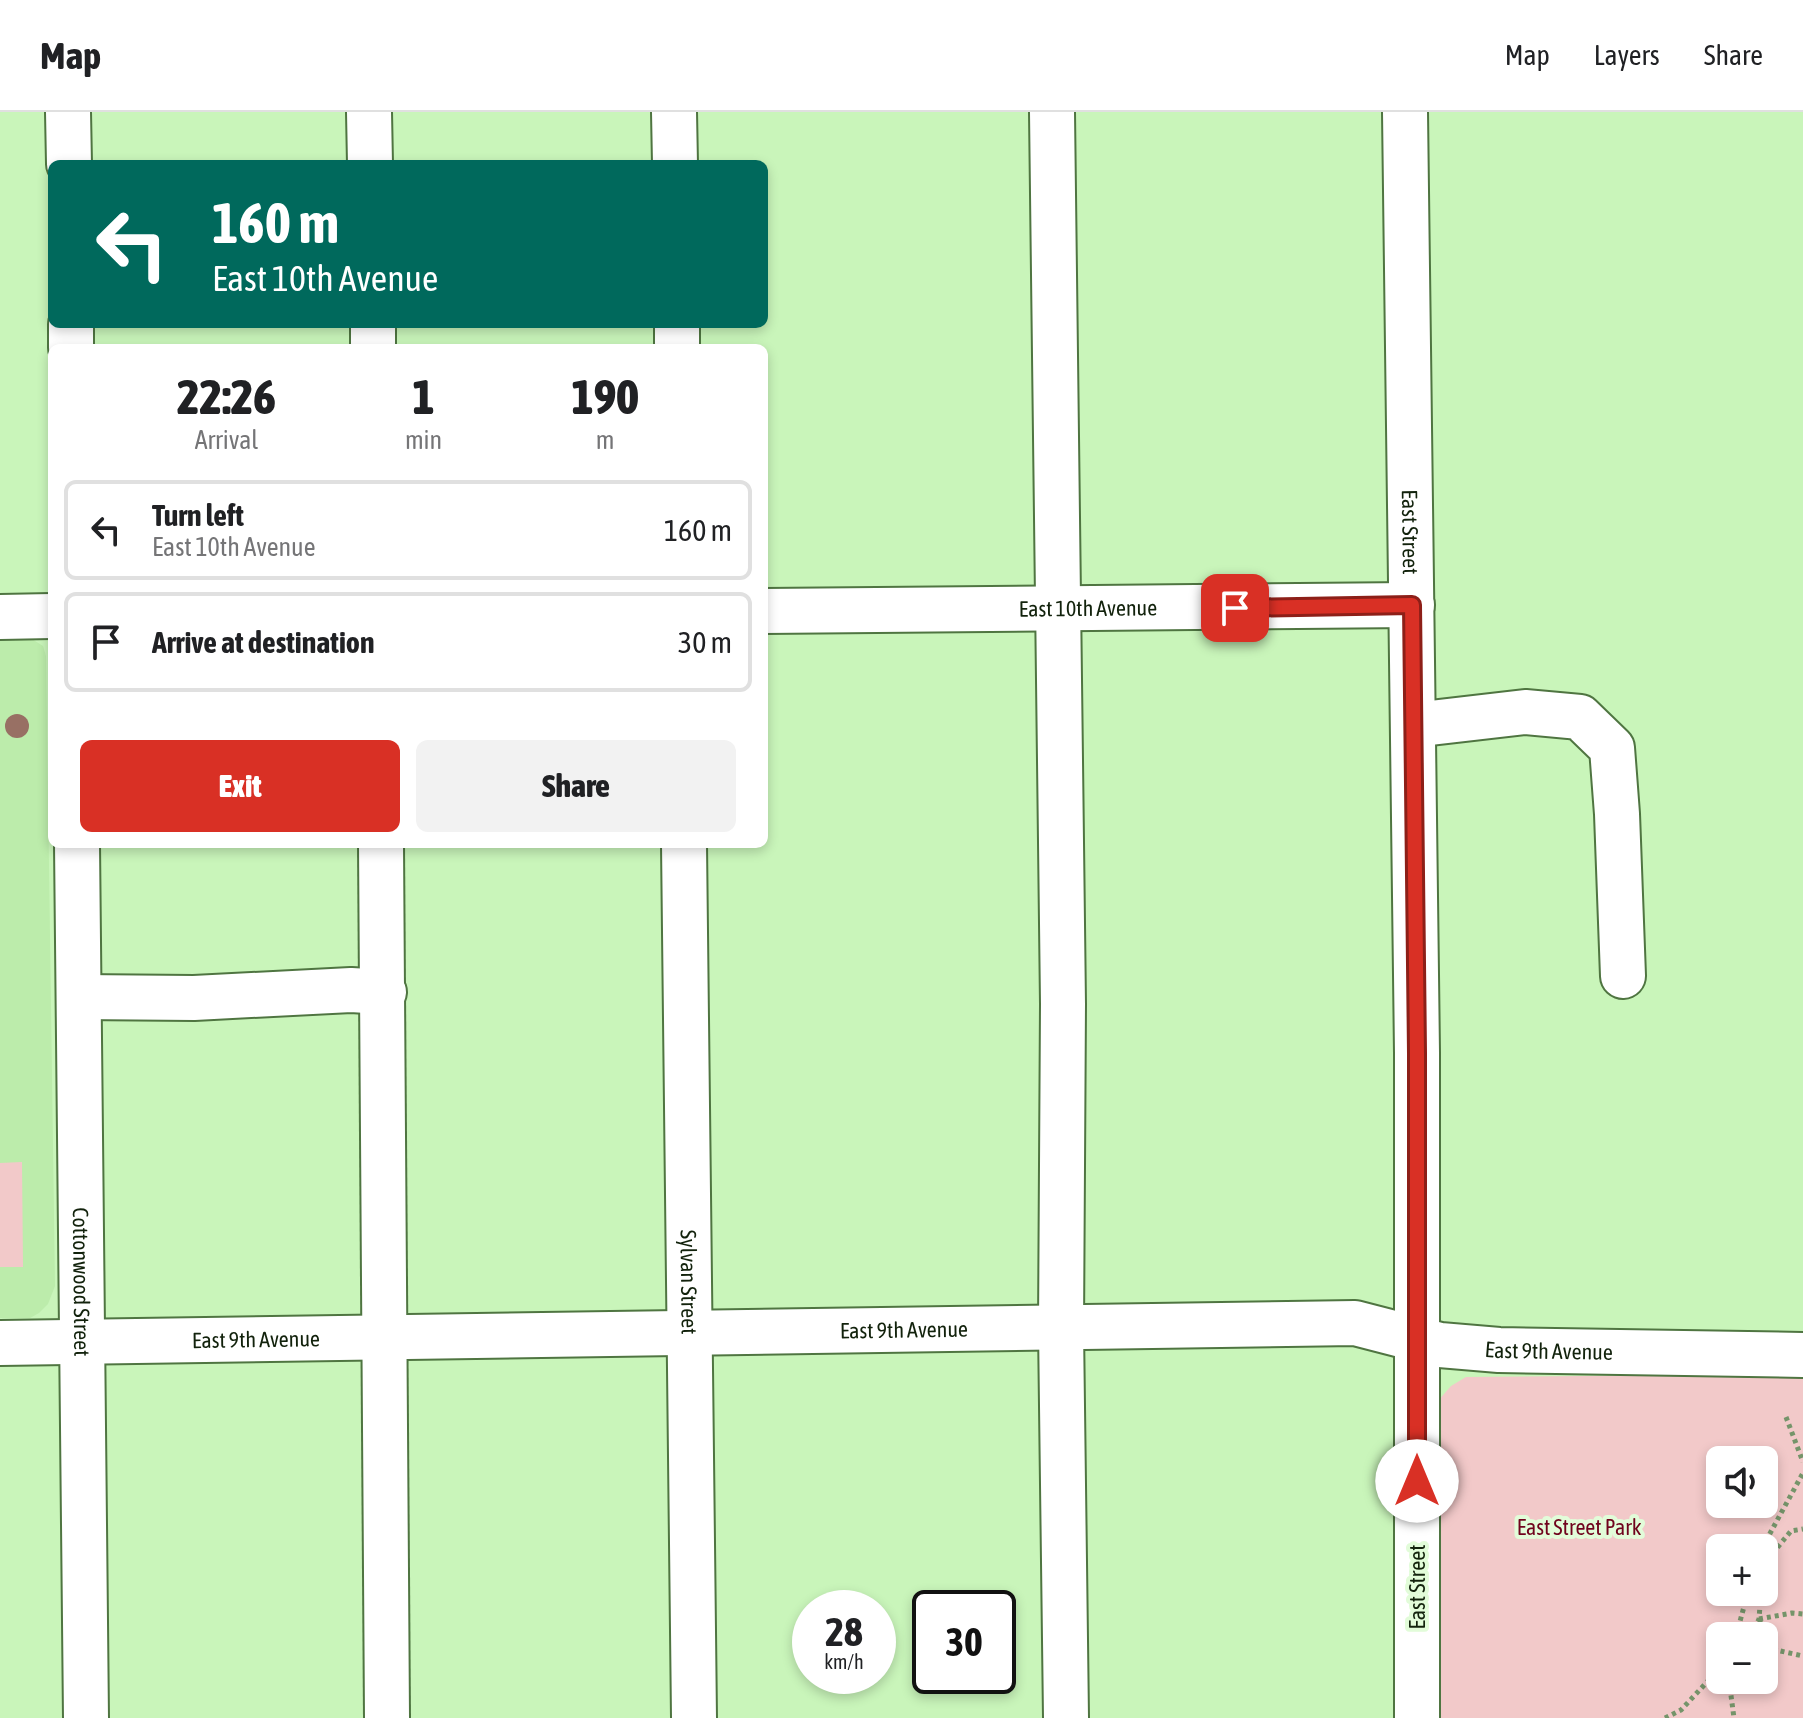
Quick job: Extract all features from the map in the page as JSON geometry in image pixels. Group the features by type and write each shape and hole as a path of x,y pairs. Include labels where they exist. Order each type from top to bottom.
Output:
{"street":[{"path":"68,112 69,160"},
{"path":"369,112 370,160"},
{"path":"674,112 675,160"},
{"path":"1052,112 1063,1004 1061,1328 1066,1718"},
{"name":"East Street","path":"1405,112 1417,1053 1417,1718"},
{"name":"East 10th Avenue","path":"768,611 1412,605"},
{"path":"0,617 48,616"},
{"path":"1413,725 1525,712 1580,717 1612,748 1623,976"},
{"name":"Cottonwood Street","path":"77,848 86,1718"},
{"path":"381,848 387,1718"},
{"name":"Sylvan Street","path":"684,848 694,1718"},
{"path":"79,997 194,998 351,990 384,992"},
{"name":"East 9th Avenue","path":"0,1343 1355,1323 1440,1345 1499,1350 1803,1355"}],"path":[{"path":"1786,1417 1803,1462"},
{"path":"1770,1534 1803,1473"},
{"path":"1782,1514 1791,1531"},
{"path":"1778,1547 1791,1531 1803,1529"},
{"path":"1758,1622 1760,1606"},
{"path":"1759,1619 1803,1614"},
{"path":"1759,1619 1776,1650 1803,1656"},
{"path":"1665,1718 1681,1710 1706,1683"},
{"path":"1731,1694 1734,1718"}],"shaded area":[{"path":"27,636 43,646 46,656 55,1286 48,1304 30,1318 0,1318 0,637"}],"green space":[{"path":"22,1162 23,1267 0,1267 0,1163"},
{"name":"East Street Park","path":"1803,1374 1803,1718 1439,1718 1437,1402 1451,1386 1466,1377"}],"route":[{"path":"1235,608 1412,605 1417,1053 1417,1481"}]}
